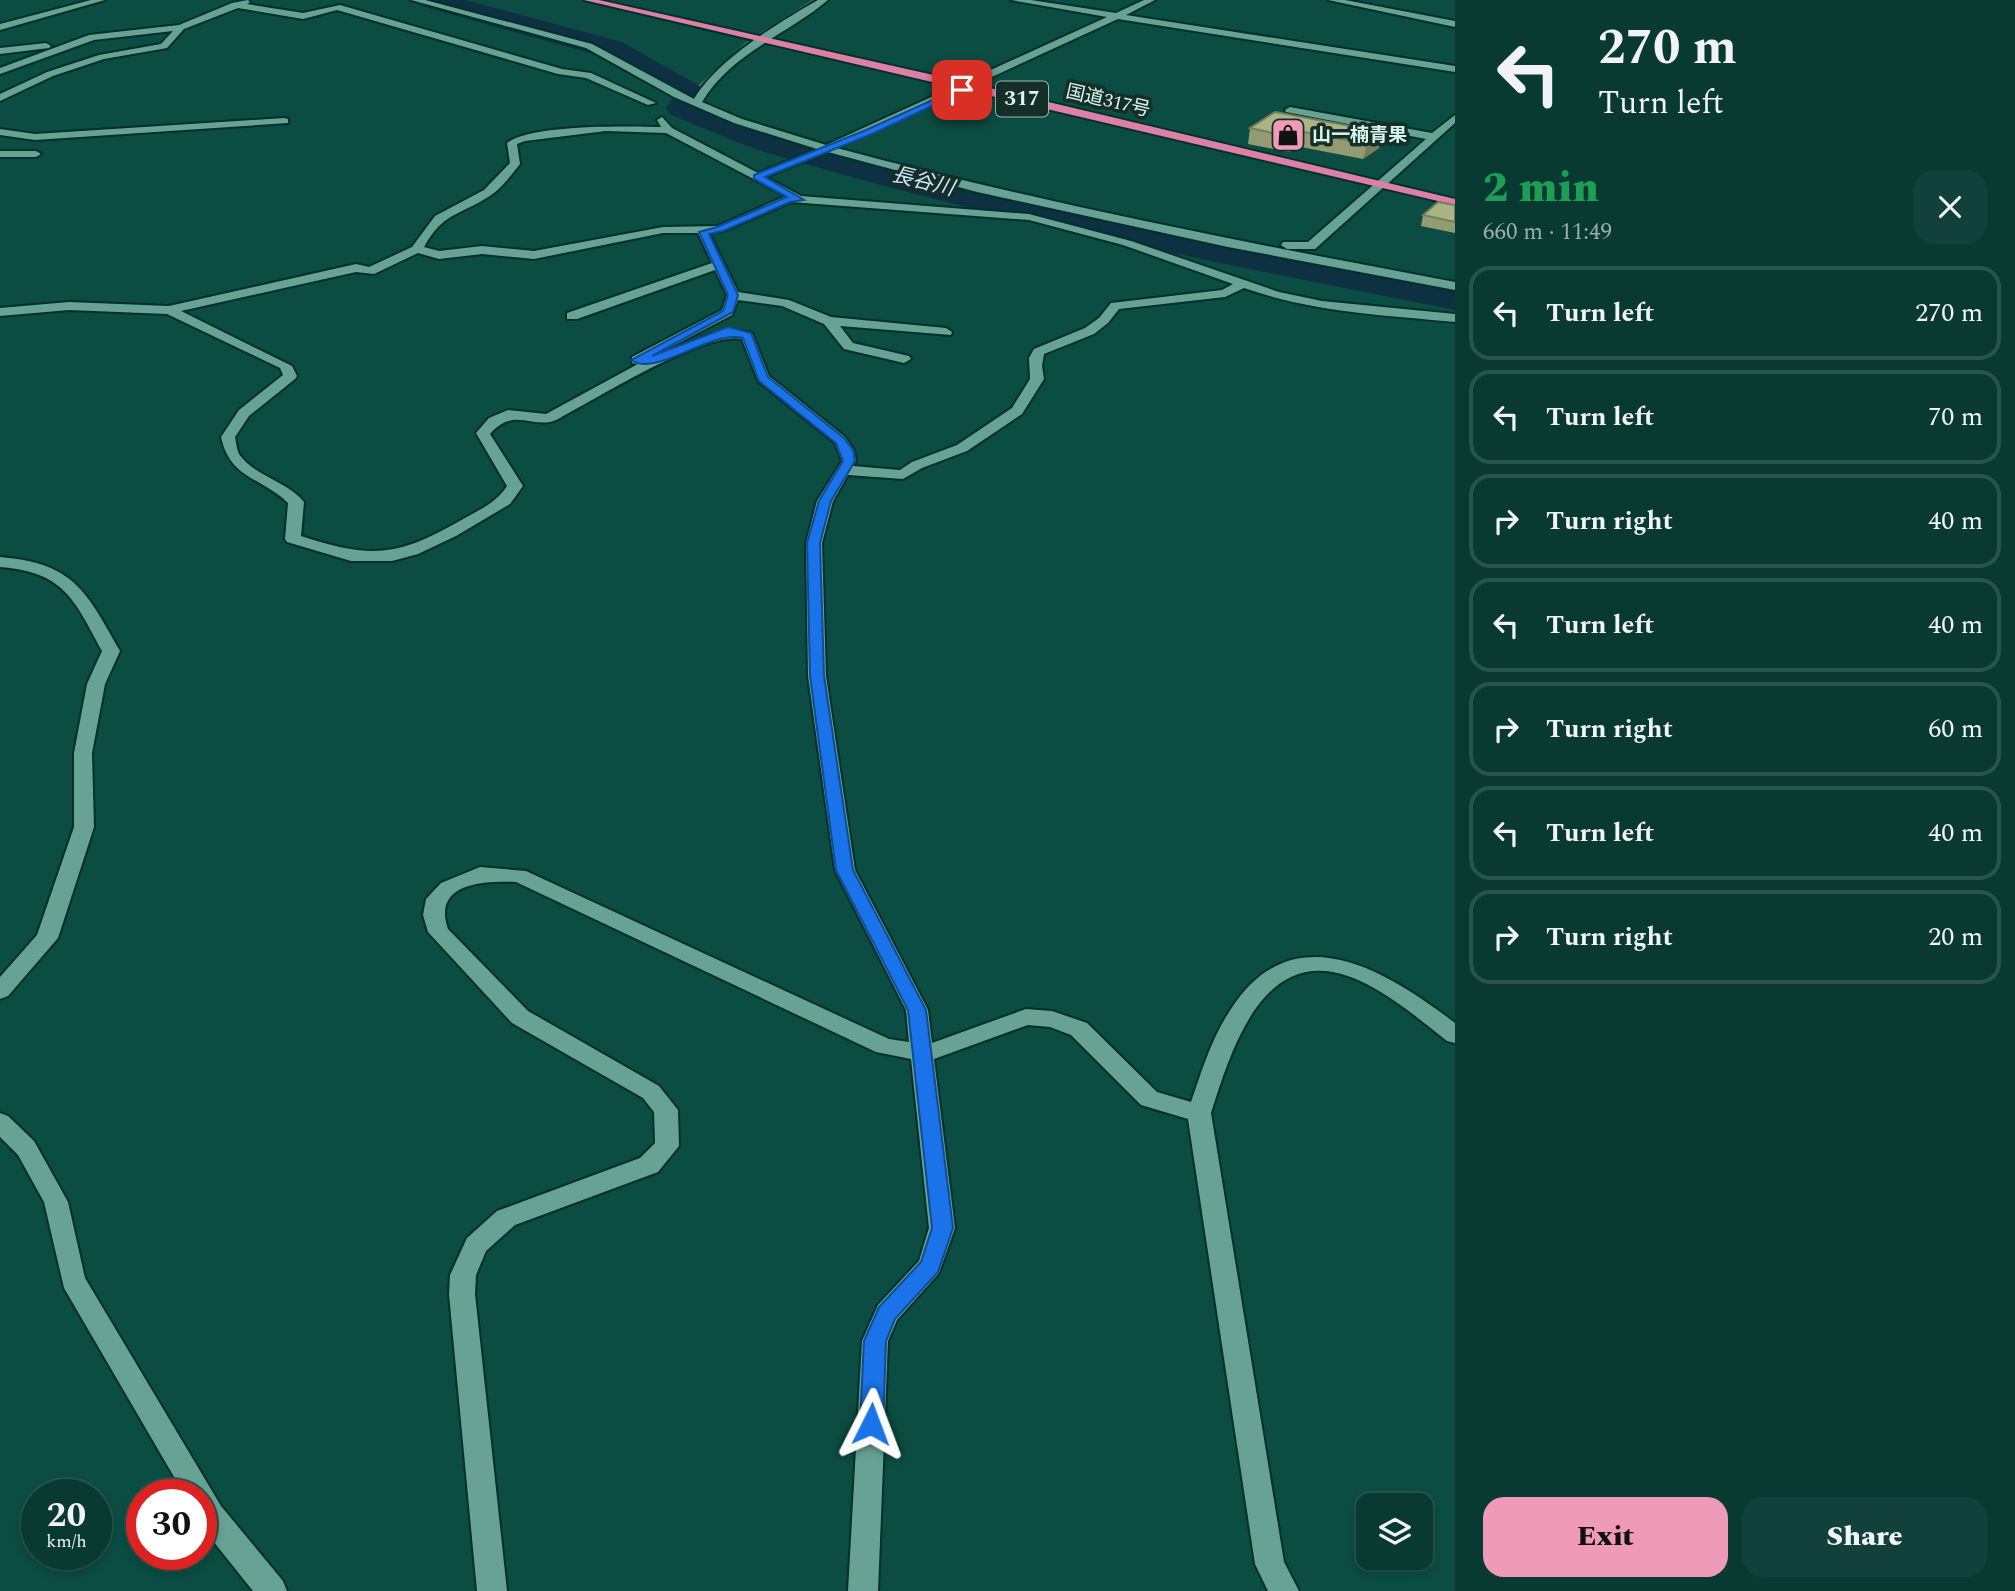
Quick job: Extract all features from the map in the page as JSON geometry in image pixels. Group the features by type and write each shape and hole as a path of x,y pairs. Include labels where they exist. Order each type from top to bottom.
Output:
{"highway":[{"name":"国道317号","path":"588,0 1455,200"}],"street":[{"path":"2,26 101,0"},
{"path":"0,71 92,37 181,27 252,0"},
{"path":"415,0 589,46 677,95 737,121 825,150 977,189 1228,243 1455,286"},
{"path":"800,0 821,2"},
{"path":"1015,0 1455,69"},
{"path":"757,177 791,165 969,86 1151,0"},
{"path":"1332,0 1455,24"},
{"path":"696,103 700,93 712,80 764,40 821,2"},
{"path":"352,11 363,4"},
{"path":"235,5 303,16 337,7 561,72 588,75 651,103 668,130"},
{"path":"418,15 443,7"},
{"path":"394,23 406,19"},
{"path":"0,98 50,75 102,57 164,46 181,27"},
{"path":"0,51 65,46"},
{"path":"651,103 677,95"},
{"path":"1290,110 1434,137"},
{"path":"1228,243 1236,239 1311,246 1455,118"},
{"path":"0,132 35,137 284,121"},
{"path":"416,250 427,228 448,210 489,192 515,164 512,143 523,138 606,128 668,130 799,200"},
{"path":"0,154 36,155"},
{"path":"0,312 69,306 169,310 356,268 370,271 416,250 439,255 482,250 534,256 663,230 703,232 720,229 789,199 1029,217 1127,243 1243,284 1322,305 1455,318"},
{"path":"657,359 637,360 728,312 733,295 703,232"},
{"path":"572,316 719,265"},
{"path":"846,470 903,475 917,465 962,448 1017,411 1037,379 1035,355 1045,346 1076,338 1092,329 1106,320 1115,306 1225,293 1243,284"},
{"path":"733,295 785,303 829,321 946,332"},
{"path":"169,310 285,366 290,376 244,413 229,438 232,455 252,473 281,488 296,502 293,539 352,556 382,558 405,554 505,501 515,486 489,451 483,433 494,421 513,413 548,419 657,359 728,331 747,335 763,378 840,440 847,450 849,461 846,470 825,501 814,543 817,676 845,870 917,1010 942,1228 930,1266 887,1313 875,1341 863,1591"},
{"path":"829,321 849,346 904,359"},
{"path":"0,562 47,568 65,579 88,610 111,652 96,684 83,753 84,827 47,938 0,991"},
{"path":"492,1591 463,1308 463,1275 476,1245 506,1218 649,1165 667,1146 666,1110 652,1092 520,1017 439,932 433,915 436,899 448,888 480,874 519,876 884,1046 923,1053 942,1049 1027,1017 1052,1019 1079,1029 1149,1099 1199,1113"},
{"path":"1284,1591 1270,1564 1199,1113 1211,1069 1229,1029 1256,989 1288,967 1323,961 1351,968 1385,983 1455,1035"},
{"path":"0,1122 26,1148 56,1202 73,1280 189,1479"},
{"path":"217,1523 272,1591"}],"building":[{"path":"1275,112 1383,132 1367,144 1304,132 1292,137 1250,128"},
{"path":"1438,202 1455,205 1455,222 1423,215"}],"waterway":[{"name":"長谷川","path":"432,0 611,49 691,95 683,108 785,147 971,196 1123,232 1455,297"},
{"path":"691,95 748,43 815,0"}],"place":[{"name":"山一楠青果","path":"1288,135"}],"route":[{"path":"871,1424 875,1341 887,1313 930,1266 942,1228 917,1010 845,870 817,676 814,543 825,501 846,470 849,461 847,450 840,440 763,378 747,335 728,331 657,359 642,362 637,360 728,312 733,295 703,232 720,229 789,199 799,200 757,177 869,132 962,90"}]}
